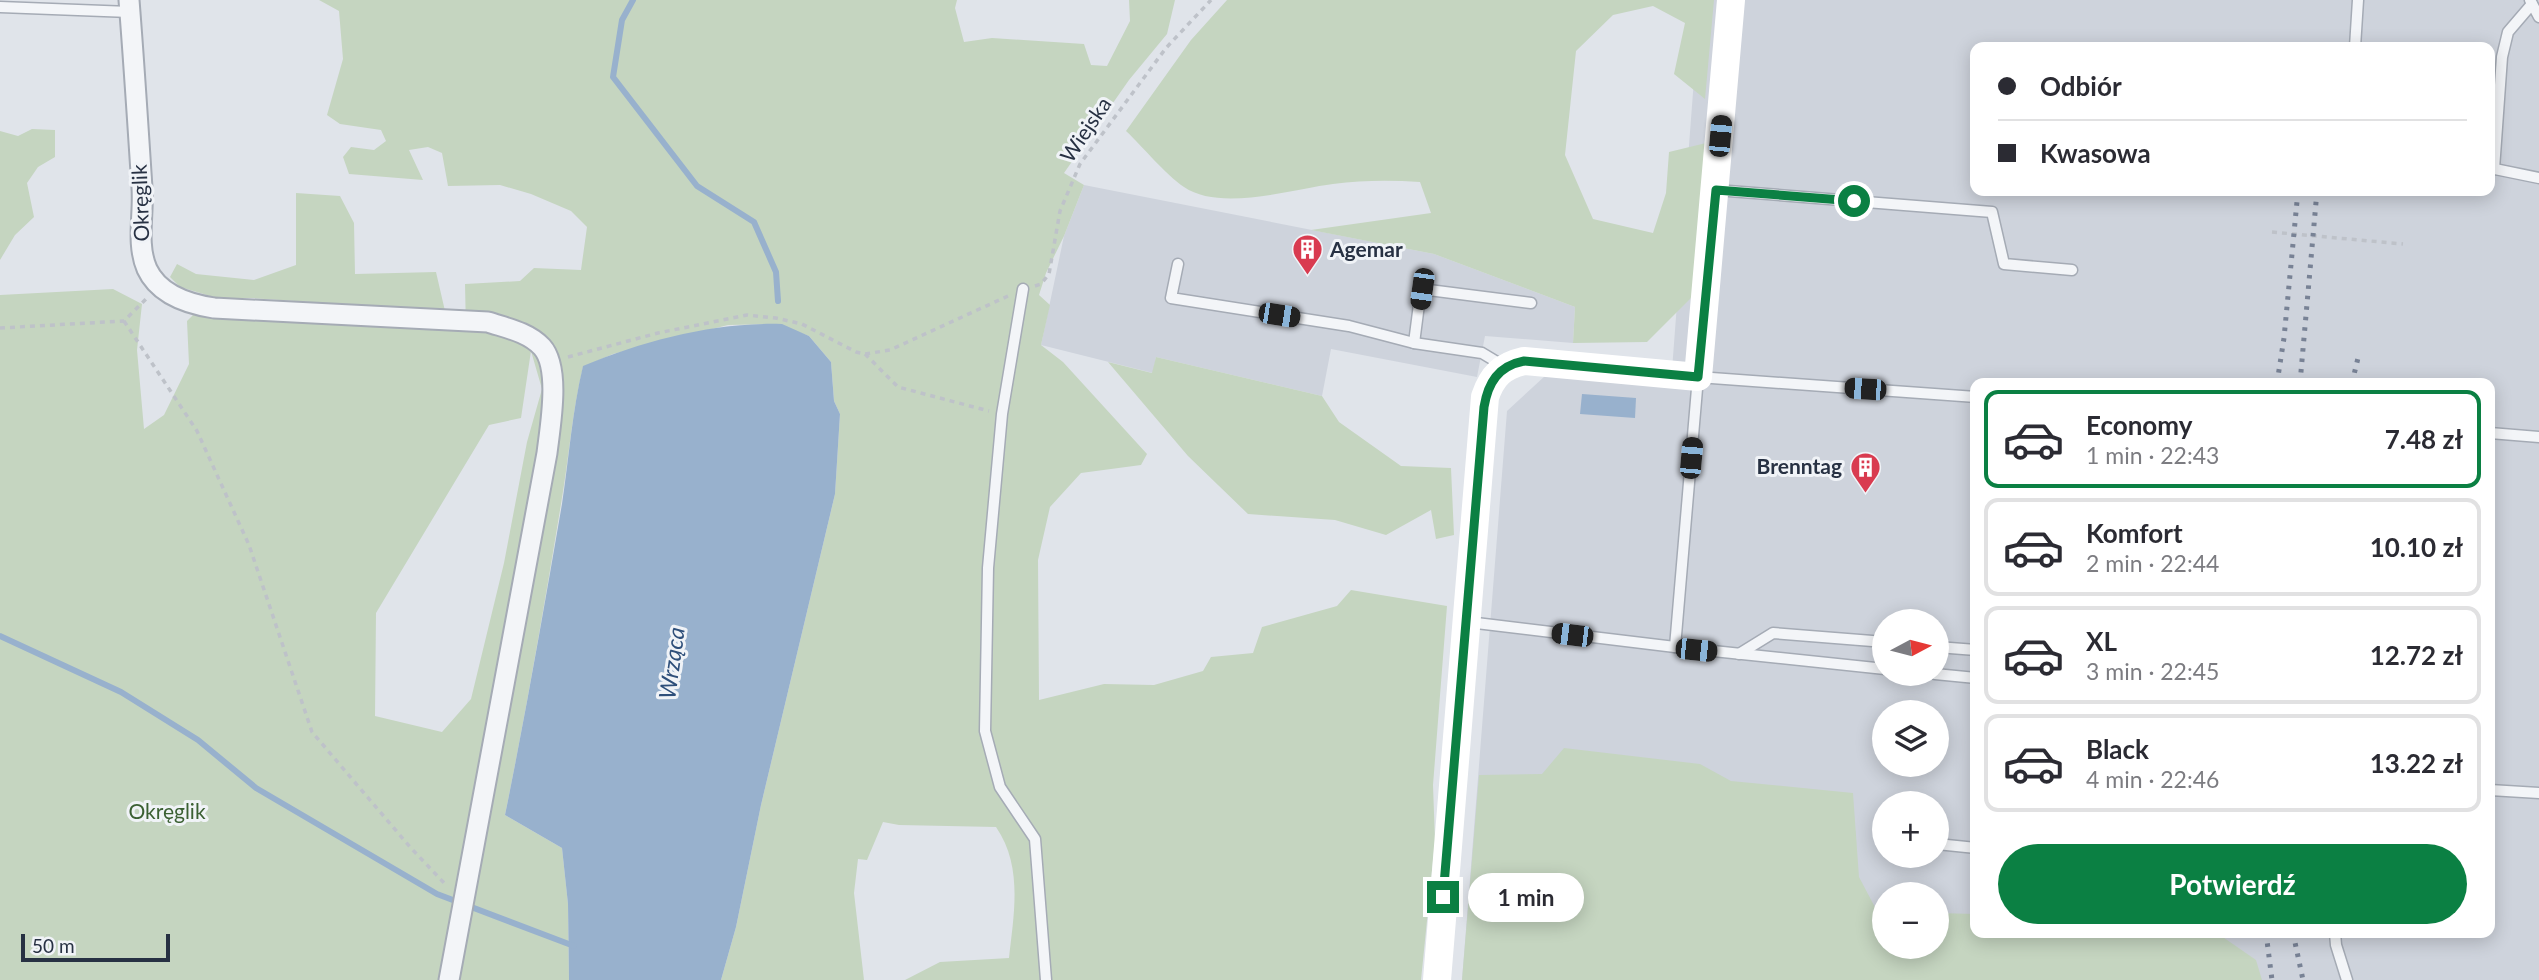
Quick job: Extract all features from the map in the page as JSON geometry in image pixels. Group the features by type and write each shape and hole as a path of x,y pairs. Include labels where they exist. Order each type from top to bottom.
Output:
{"street":[{"path":"1437,980 1465,622 1484,407 1489,387 1497,373 1505,367 1524,361 1698,377 1731,0"},
{"name":"Okręglik","path":"129,6 142,192 142,247 147,269 160,286"},
{"path":"160,286 188,302 214,308 488,322 532,339 543,348 550,362 552,390 547,453 449,980"}],"lane":[{"path":"2355,42 2358,0"},
{"path":"2495,135 2502,57 2508,32 2530,2 2539,17"},
{"path":"0,8 129,6"},
{"path":"2495,169 2539,178"},
{"path":"1716,190 1993,212 2004,264 2072,270"},
{"path":"1178,264 1171,298 1349,326 1414,343 1482,354 1505,367"},
{"path":"1023,289 1002,414 988,568 985,731 1000,787 1035,839 1045,980"},
{"path":"1414,343 1422,289 1531,303"},
{"path":"1675,647 1698,377 1970,397"},
{"path":"2495,433 2539,437"},
{"path":"1465,622 1872,668"},
{"path":"1739,654 1773,633 1872,641"},
{"path":"1950,648 1970,650"},
{"path":"1950,675 1970,677"},
{"path":"2495,790 2539,793"},
{"path":"1949,845 1970,847"},
{"path":"2335,938 2347,980"}],"path":[{"name":"Wiejska","path":"1023,289 1041,284 1049,274 1060,211 1083,159 1166,48 1210,0"},
{"path":"2272,232 2403,244"},
{"path":"0,328 124,321 160,286"},
{"path":"550,362 658,333 747,315 802,324 865,354 890,349 1023,289"},
{"path":"124,321 197,430 249,545 312,732 410,848 463,902"},
{"path":"865,354 898,387 1002,414"}],"shaded area":[{"path":"1700,0 2539,0 2539,980 1462,980 1507,411 1545,376 1671,383"},
{"path":"1084,185 1434,254 1575,307 1573,343 1485,336 1477,377 1331,349 1322,396 1156,357 1153,373 1041,345 1064,236"}],"green space":[{"name":"Okręglik","path":"319,0 957,0 955,8 964,42 992,38 1084,44 1091,65 1107,66 1130,21 1129,0 1175,0 1167,34 1129,80 1064,173 1084,185 1039,295 1050,305 1041,345 1063,362 1147,454 1141,465 1081,473 1050,507 1038,560 1039,700 1104,684 1154,685 1203,671 1211,657 1253,653 1262,627 1337,606 1351,590 1447,606 1433,785 1435,841 1421,980 905,980 940,962 1009,958 1014,907 1013,874 1005,842 996,827 899,825 883,822 867,860 858,859 854,893 864,980 721,980 736,927 761,805 835,494 840,414 834,401 831,362 809,336 777,324 728,325 613,354 583,367 541,621 505,815 562,848 568,904 569,980 0,980 0,295 113,289 142,304 137,350 144,429 164,415 189,364 187,321 193,315 466,331 465,284 520,281 534,268 581,270 587,227 571,211 531,194 500,185 448,186 442,153 428,147 409,150 423,180 349,174 343,157 351,147 374,150 386,141 381,130 340,124 327,115 343,59 339,11","holes":["531,351 542,389 527,442 504,563 471,699 442,732 375,716 376,613 489,425 521,418"]},
{"path":"1227,0 1714,0 1705,99 1674,74 1685,23 1653,6 1613,15 1576,51 1565,155 1593,219 1653,233 1666,193 1669,152 1706,143 1692,297 1647,342 1573,343 1575,307 1434,254 1311,230 1431,213 1420,182 1344,183 1236,198 1217,198 1184,187 1126,131 1191,40"},
{"path":"32,129 55,130 55,157 38,167 27,183 34,217 15,235 0,260 0,131 18,136"},
{"path":"296,193 340,196 354,223 355,274 436,272 445,311 217,298 180,287 170,277 177,264 196,274 254,280 296,265"},
{"path":"1156,357 1322,396 1339,422 1401,466 1451,468 1454,535 1436,539 1431,510 1386,535 1335,520 1248,514 1188,456 1108,362 1152,373"},
{"path":"1564,748 1700,764 1731,781 1853,793 1859,877 1872,902 1872,959 1949,959 1949,913 1970,914 1970,938 2224,938 2256,960 2262,980 1462,980 1479,775 1542,774"}],"water":[{"path":"782,324 809,336 831,362 834,401 840,414 835,494 761,805 736,927 721,980 569,980 568,904 562,848 505,815 562,504 583,366 631,348 681,334 731,326"},
{"path":"1582,394 1636,398 1635,418 1580,414"}],"waterway":[{"name":"Wrząca","path":"633,0 622,20 613,77 697,186 754,222 776,272 778,301"},
{"path":"0,636 121,692 198,740 256,788 437,894 574,946"}],"railway":[{"path":"2278,378 2298,196"},
{"path":"2300,378 2317,196"},
{"path":"2353,378 2358,358"},
{"path":"2267,938 2272,980"},
{"path":"2294,938 2303,980"}],"place":[{"name":"Agemar","path":"1307,277"},
{"name":"Brenntag","path":"1865,494"}],"route":[{"path":"1443,897 1485,397 1497,373 1515,363 1534,361 1698,377 1716,190 1854,201"}]}
